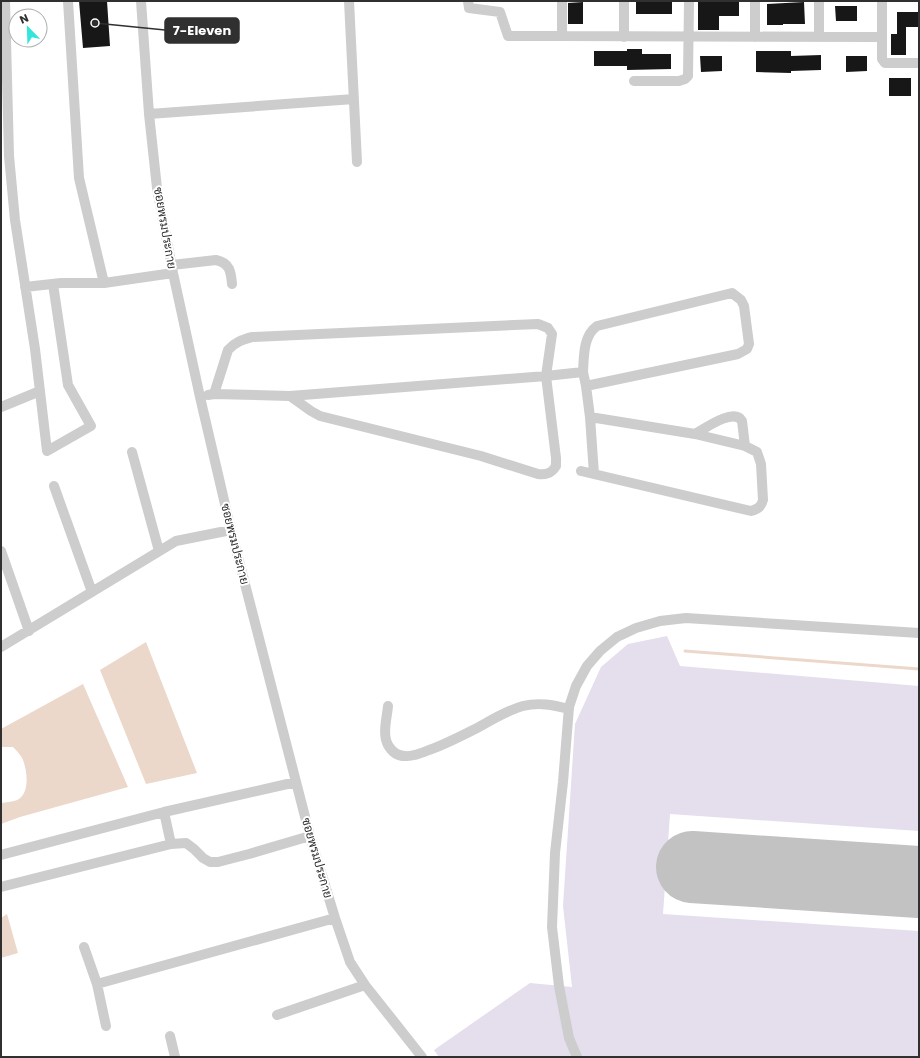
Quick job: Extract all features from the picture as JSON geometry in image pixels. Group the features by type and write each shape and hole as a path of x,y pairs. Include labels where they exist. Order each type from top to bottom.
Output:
{"street":[{"path":"4,1 5,157 35,349 47,451 91,426 68,386 54,284"},
{"path":"68,1 79,178 104,283"},
{"name":"ซอยพรมประกาย","path":"141,1 149,114 157,188 172,269 231,530 310,836 350,962 365,985 422,1057"},
{"path":"349,1 357,162"},
{"path":"468,1 469,8 500,12 508,36 882,37"},
{"path":"562,1 562,36"},
{"path":"624,1 624,36"},
{"path":"634,81 679,80 685,79 688,76 689,1"},
{"path":"755,1 755,37"},
{"path":"819,1 819,37"},
{"path":"882,1 882,59 885,63 919,63"},
{"path":"149,114 354,99"},
{"path":"25,287 61,283 104,283 216,260 224,263 229,268 232,284"},
{"path":"586,386 738,354 747,349 750,344 744,306 741,300 732,294 597,326 593,329 589,335 584,351 583,372 590,417 594,474"},
{"path":"214,394 228,350 233,344 252,337 538,324 548,328 552,334 546,376 556,466 550,472 538,474 481,456 320,416 290,396"},
{"path":"200,396 214,394 290,396 583,372"},
{"path":"1,407 40,391"},
{"path":"694,434 720,420 737,416 742,421 745,446"},
{"path":"581,471 751,511 761,506 763,500 761,464 757,452 745,446 694,434 590,417"},
{"path":"132,452 159,551"},
{"path":"54,486 92,592"},
{"path":"1,647 176,541 231,530"},
{"path":"1,551 29,631"},
{"path":"577,1057 569,1038 552,927 555,853 569,709 576,686 587,666 600,651 617,636 636,628 660,621 686,618 919,633"},
{"path":"388,706 385,732 387,744 393,752 405,756 417,755 438,747 509,711 524,706 542,704 569,709"},
{"path":"1,855 164,812 296,782"},
{"path":"164,812 171,844"},
{"path":"1,887 171,844 186,843 203,858 210,862 218,862 310,836"},
{"path":"97,984 335,918"},
{"path":"84,947 97,984 106,1026"},
{"path":"277,1015 365,985"},
{"path":"170,1036 175,1057"}],"shaded area":[{"path":"667,636 680,666 919,686 919,831 670,814 663,914 919,931 919,1057 439,1057 434,1050 530,983 572,987 563,906 575,724 601,667 628,644"},
{"path":"146,642 197,773 146,784 100,670"},
{"path":"83,684 128,787 20,817 1,824 1,803 19,799 25,791 27,781 24,764 20,755 13,747 1,747 1,729"},
{"path":"7,914 18,953 1,958 1,918"}],"building":[{"path":"79,1 107,1 110,46 83,48"},
{"path":"636,1 672,1 672,14 636,14"},
{"path":"698,1 739,1 739,16 719,16 719,30 698,30"},
{"path":"583,2 583,24 568,24 568,3"},
{"path":"804,2 805,24 767,25 767,4"},
{"path":"835,6 857,6 857,21 836,21"},
{"path":"897,12 918,12 918,27 906,27 906,55 891,55 891,34 897,34"},
{"path":"627,49 642,49 642,54 671,54 671,69 627,70 627,66 594,66 594,51 627,51"},
{"path":"756,51 791,51 791,56 821,55 821,70 791,71 791,73 756,72"},
{"path":"700,56 722,56 722,71 701,72"},
{"path":"846,56 867,56 867,71 846,72"},
{"path":"889,78 911,78 911,96 889,96"}],"waterway":[{"path":"685,651 919,669"}],"runway":[{"path":"692,867 919,882"}],"place":[{"name":"7-Eleven","path":"95,23"}]}
